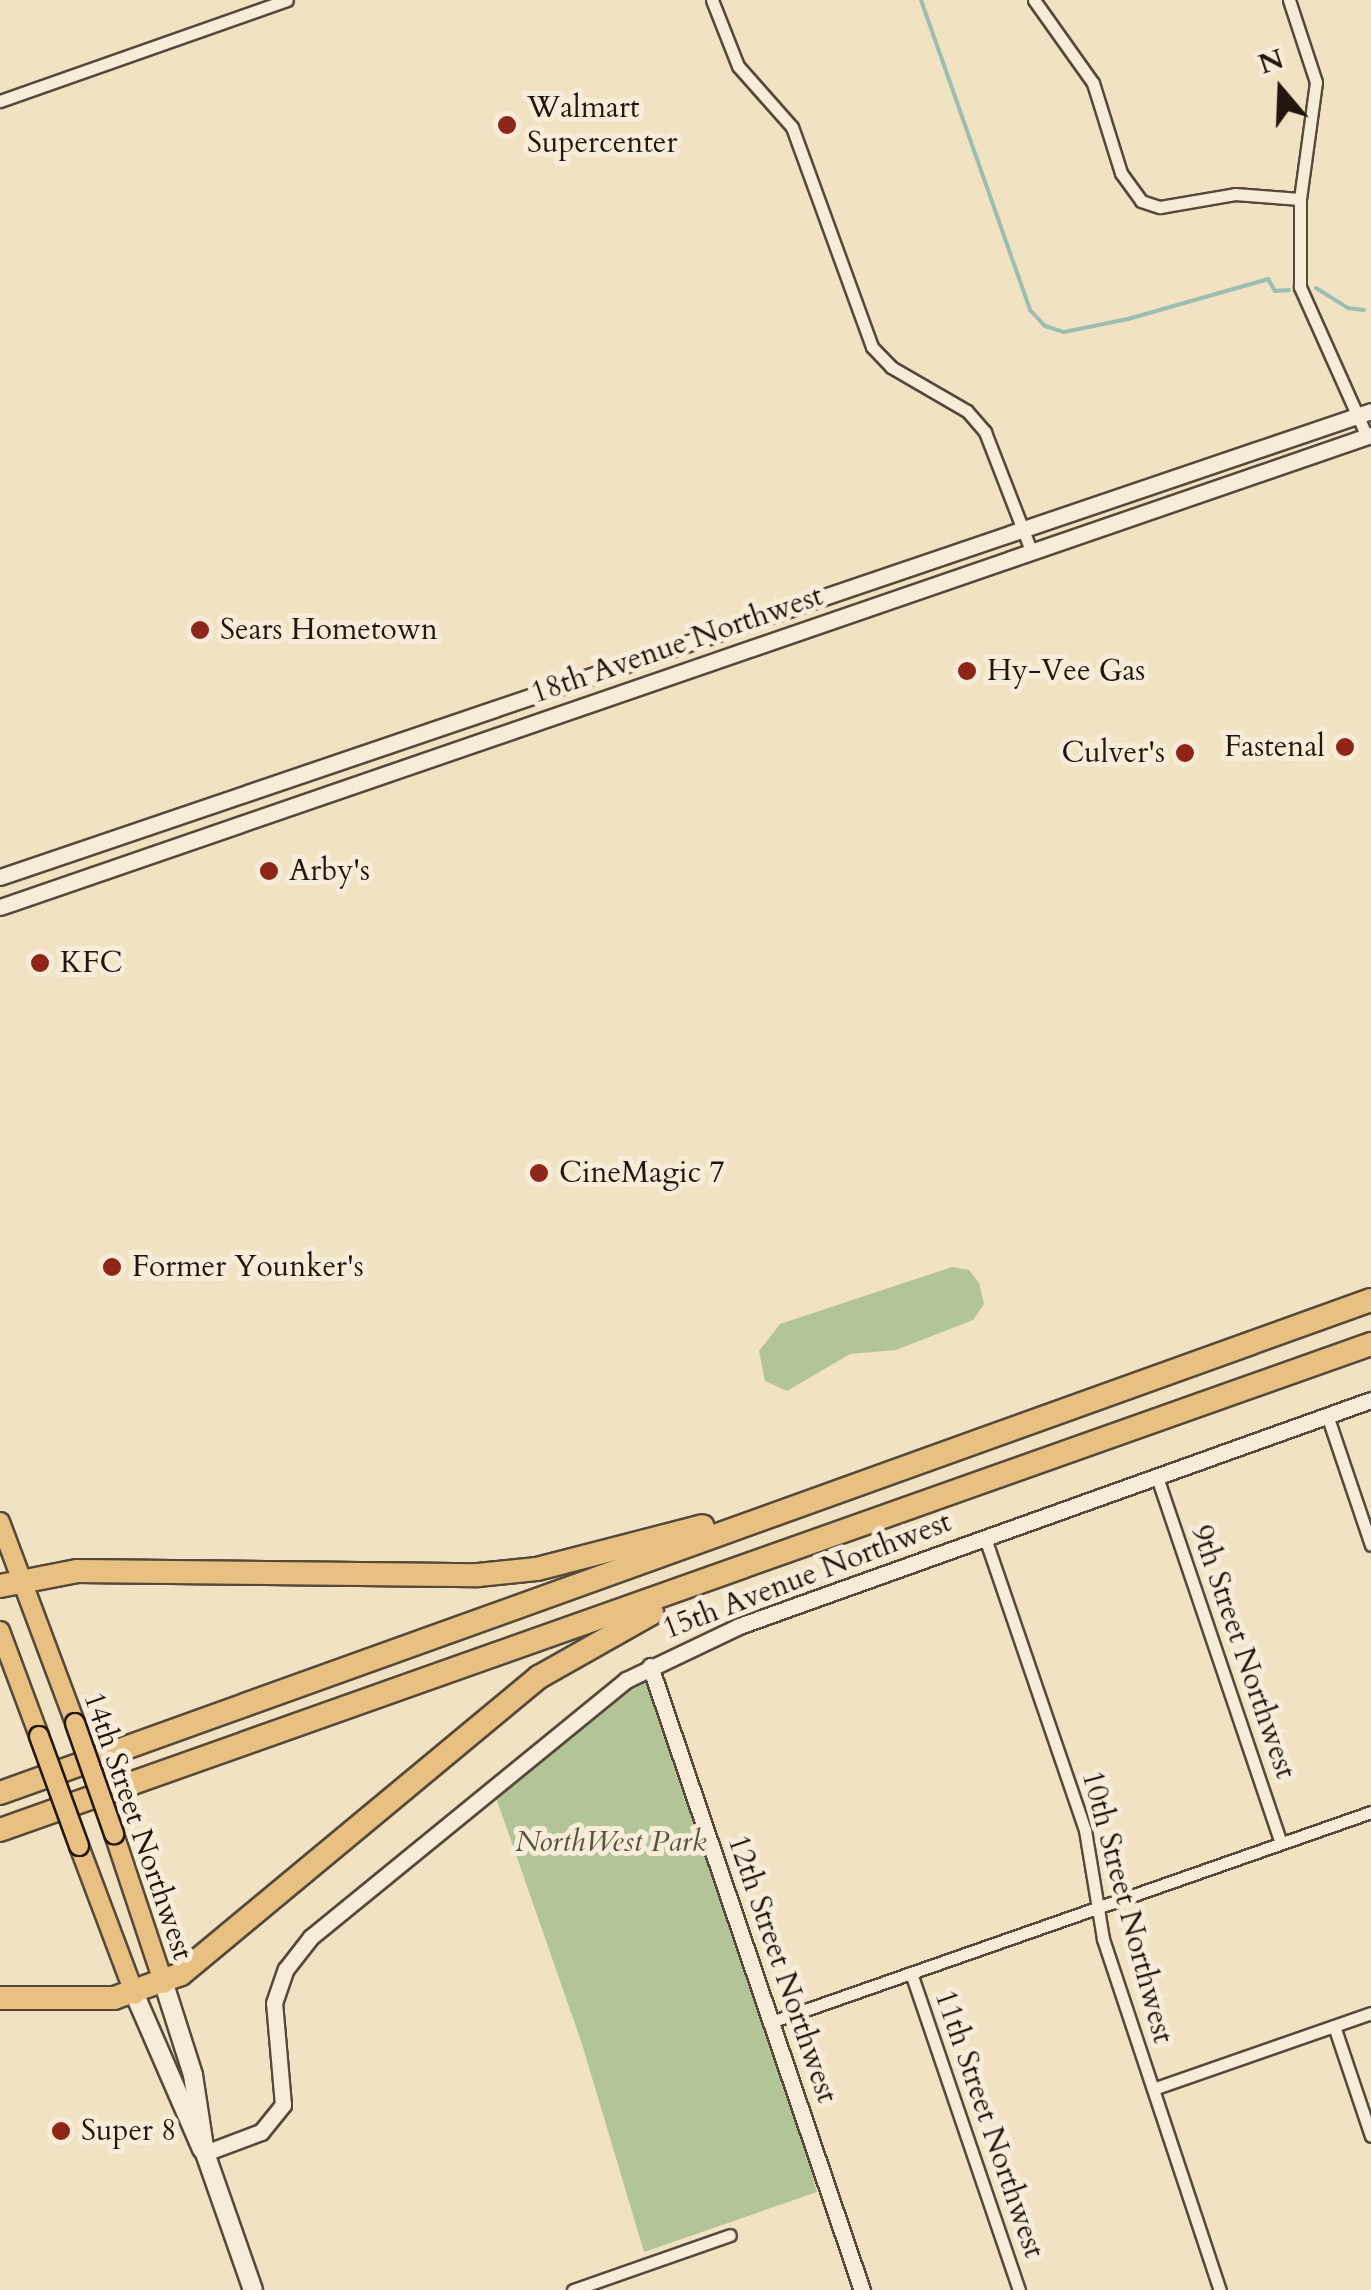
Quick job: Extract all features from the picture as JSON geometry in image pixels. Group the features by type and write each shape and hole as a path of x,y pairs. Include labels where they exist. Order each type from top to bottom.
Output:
{"highway":[{"path":"0,1793 1371,1300"},
{"path":"0,1830 1371,1344"},
{"path":"10,1582 78,1571 452,1576 522,1570 889,1473"},
{"path":"0,1998 135,1995 164,1984 567,1658 656,1611 903,1511"}],"main road":[{"name":"14th Street Northwest","path":"0,1522 10,1582 75,1723 164,1984 193,2075 205,2154"},
{"name":"14th Street Northwest","path":"0,1631 135,1995 205,2154 253,2290"}],"street":[{"path":"0,101 287,0"},
{"path":"712,0 738,66 792,127 872,347 892,366 967,411 998,458 1032,553"},
{"path":"1034,0 1093,83 1121,173 1141,201 1160,207 1236,194 1300,199"},
{"path":"1289,0 1316,82 1300,199 1303,300 1365,412 1369,436"},
{"name":"18th Avenue Northwest","path":"0,877 1365,412"},
{"name":"18th Avenue Northwest","path":"0,907 1369,436"},
{"name":"15th Avenue Northwest","path":"205,2154 261,2132 284,2104 274,2004 286,1969 310,1937 569,1723 650,1666 739,1626 1371,1400"},
{"path":"1326,1415 1371,1546"},
{"name":"9th Street Northwest","path":"1157,1477 1281,1844"},
{"name":"10th Street Northwest","path":"985,1538 1088,1838 1096,1908 1220,2290"},
{"name":"12th Street Northwest","path":"650,1666 862,2290"},
{"path":"771,2022 1371,1812"},
{"name":"11th Street Northwest","path":"911,1973 1018,2290"},
{"path":"1152,2089 1371,2013"},
{"path":"1334,2026 1371,2136"},
{"path":"573,2290 730,2235"}],"green space":[{"path":"952,1267 969,1270 979,1283 984,1304 973,1320 896,1350 850,1354 787,1391 765,1381 759,1351 780,1324"},
{"name":"NorthWest Park","path":"650,1666 760,1989 817,2192 644,2252 582,2044 492,1786"}],"waterway":[{"path":"921,0 1030,310 1045,326 1064,332 1128,319 1268,279 1275,291 1289,290"},
{"path":"1316,288 1348,308 1364,310"}],"place":[{"name":"Walmart Supercenter","path":"507,125"},
{"name":"Sears Hometown","path":"200,630"},
{"name":"Hy-Vee Gas","path":"967,671"},
{"name":"Fastenal","path":"1345,747"},
{"name":"Culver's","path":"1185,753"},
{"name":"Arby's","path":"269,871"},
{"name":"KFC","path":"40,963"},
{"name":"CineMagic 7","path":"539,1173"},
{"name":"Former Younker's","path":"112,1267"},
{"name":"Super 8","path":"61,2131"}]}
